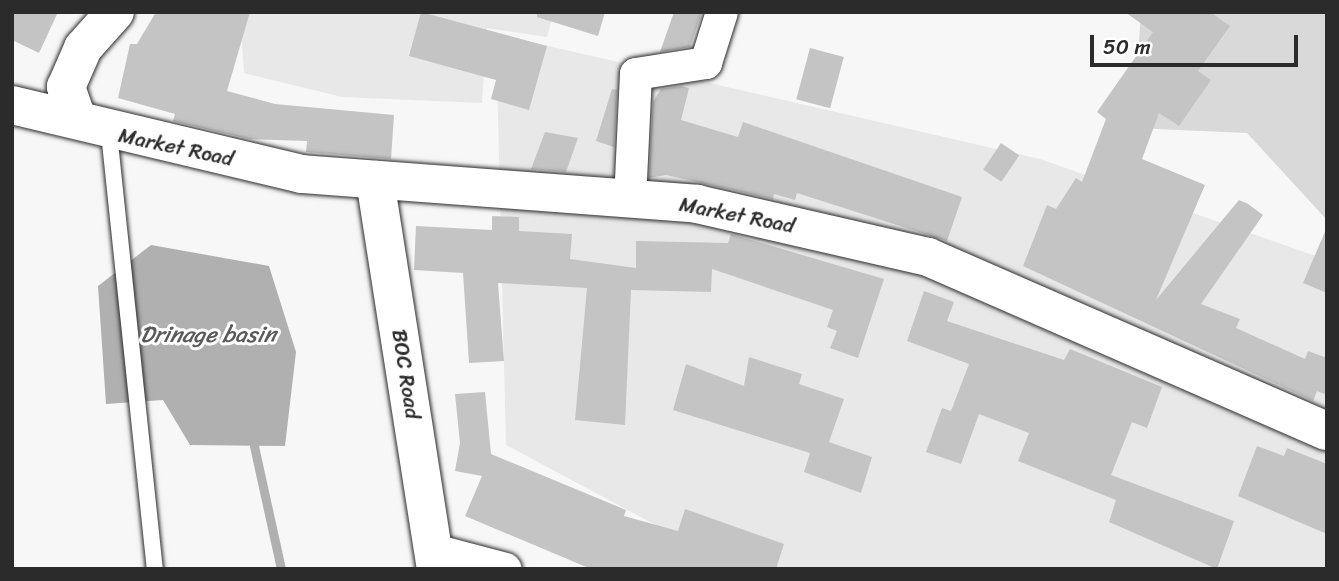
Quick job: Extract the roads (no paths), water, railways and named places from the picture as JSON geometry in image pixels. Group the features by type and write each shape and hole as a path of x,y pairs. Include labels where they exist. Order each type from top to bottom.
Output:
{"main road":[{"path":"76,116 66,87 83,48 115,12"},
{"name":"Market Road","path":"12,105 76,116 109,133 302,174 697,204 928,257 1327,430"},
{"name":"BOC Road","path":"374,180 435,559"}],"street":[{"path":"630,201 636,74 706,63 722,12"},
{"path":"435,559 506,569"}],"lane":[{"path":"109,133 155,569"}],"water":[{"name":"Drinage basin","path":"151,245 269,266 296,352 285,446 190,445 163,400 106,404 98,286"}],"waterway":[{"path":"254,446 281,569"}]}
